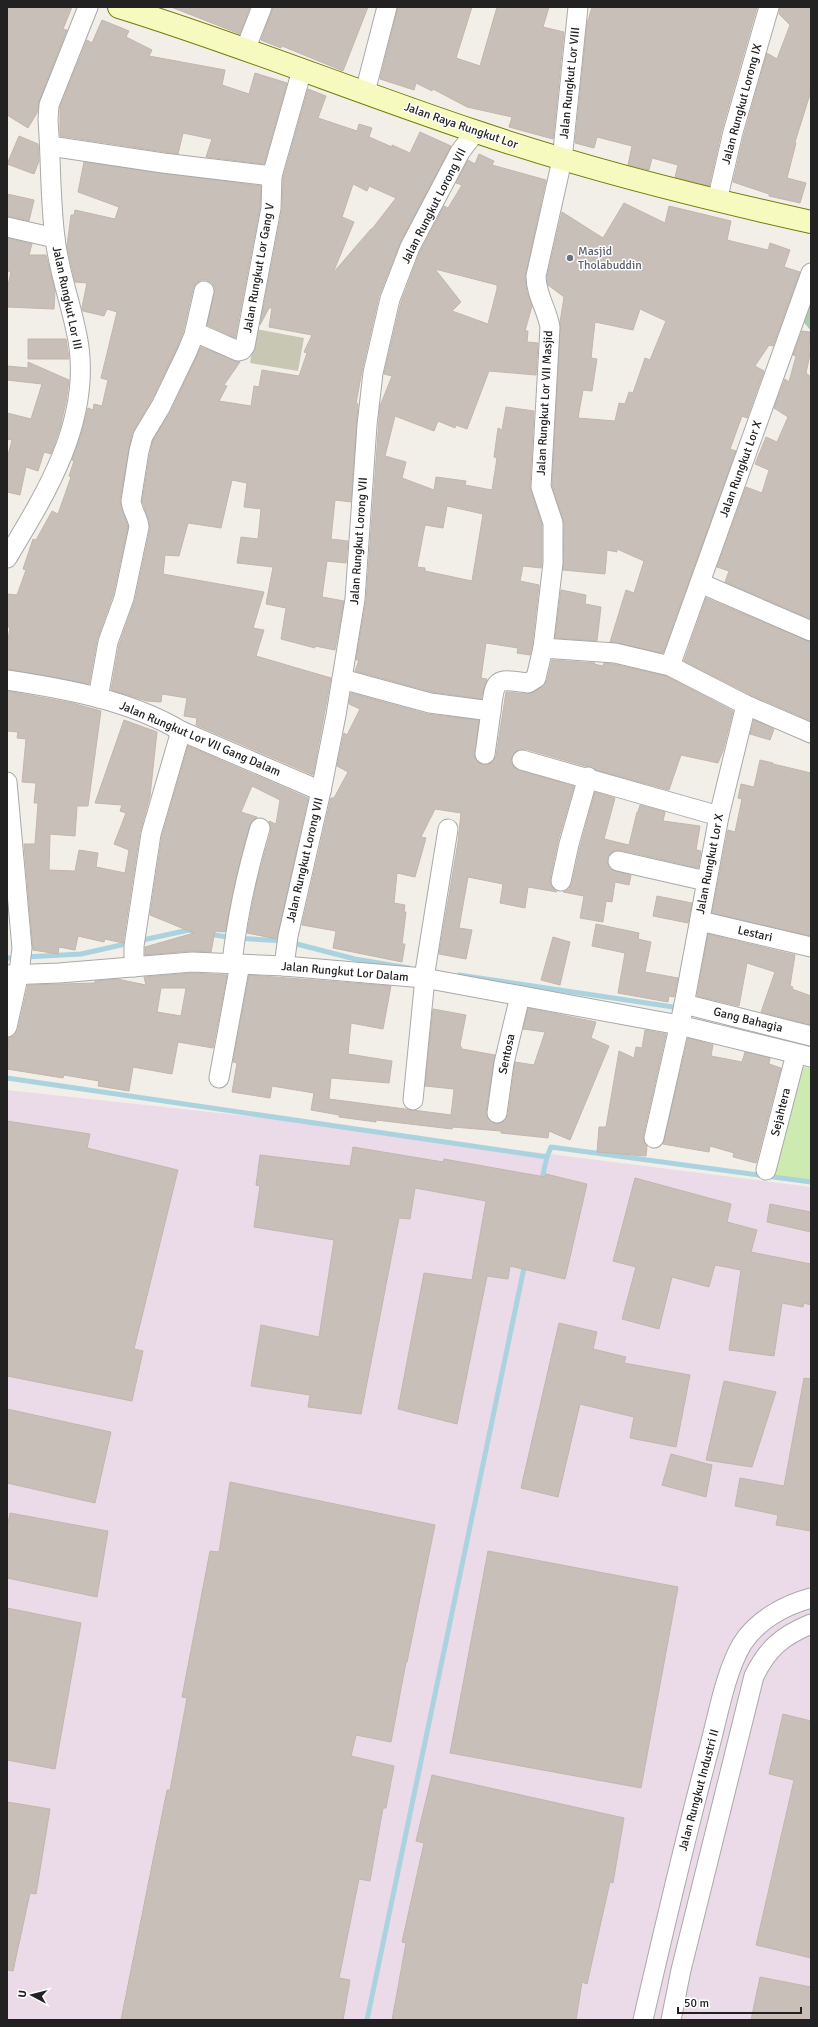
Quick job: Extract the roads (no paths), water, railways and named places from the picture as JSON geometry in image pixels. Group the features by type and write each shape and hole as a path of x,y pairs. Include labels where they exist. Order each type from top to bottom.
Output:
{"main road":[{"name":"Jalan Raya Rungkut Lor","path":"124,8 475,132 562,160 717,201 811,222"}],"street":[{"name":"Jalan Rungkut Lor III","path":"7,558 40,503 73,427 79,396 79,346 55,238 48,120 49,105 88,7"},
{"path":"245,50 262,7"},
{"path":"365,92 387,7"},
{"name":"Jalan Rungkut Lor VIII","path":"562,160 578,7"},
{"name":"Jalan Rungkut Lorong IX","path":"717,201 733,132 769,7"},
{"name":"Jalan Rungkut Lor Gang V","path":"195,332 238,352 242,350 271,208 272,176 302,70"},
{"name":"Jalan Rungkut Lorong VII","path":"286,950 321,790 342,679 355,599 367,425 373,373 388,306 410,247 460,152 475,132"},
{"path":"50,146 163,163 272,176"},
{"name":"Jalan Rungkut Lor VII Masjid","path":"491,711 494,690 497,683 503,680 528,683 536,678 543,648 553,563 554,532 553,523 541,487 550,327 548,316 537,290 536,276 562,160"},
{"name":"Jalan Rungkut Lor III","path":"7,227 55,238"},
{"name":"Jalan Rungkut Lor X","path":"670,666 811,273"},
{"path":"98,698 108,642 124,598 138,527 138,521 131,508 131,501 139,451 143,436 161,406 187,352 195,332 204,291"},
{"path":"700,583 811,630"},
{"path":"543,648 615,653 670,666 746,705 811,733"},
{"path":"342,679 430,703 491,711 485,754"},
{"name":"Jalan Rungkut Lor VII Gang Dalam","path":"7,680 98,698 166,722 181,731 321,790"},
{"name":"Jalan Rungkut Lor X","path":"654,1138 682,1013 719,816 746,705"},
{"path":"134,967 134,943 150,834 181,731"},
{"path":"522,760 588,777 719,816"},
{"path":"561,881 569,844 588,777"},
{"path":"7,782 17,966 7,1027"},
{"path":"219,1078 250,861 260,828"},
{"path":"413,1100 425,973 448,829"},
{"path":"618,861 706,880"},
{"name":"Lestari","path":"700,921 811,947"},
{"name":"Jalan Rungkut Lor Dalam","path":"17,966 59,973 192,962 236,952 286,950 425,973 520,996 682,1013"},
{"name":"Sentosa","path":"497,1113 504,1064 520,996"},
{"path":"682,1013 803,1055"},
{"name":"Gang Bahagia","path":"682,1013 811,1036"},
{"name":"Sejahtera","path":"766,1170 803,1055"},
{"name":"Jalan Rungkut Industri II","path":"643,2020 687,1833 730,1672 742,1644 759,1626 782,1608 811,1598"},
{"path":"671,2020 685,1955 754,1676 763,1658 774,1645 796,1630 811,1624"}],"waterway":[{"path":"138,941 189,930 193,931"},
{"path":"209,934 233,938 285,941 355,959 409,968"},
{"path":"25,957 81,954 130,943"},
{"path":"7,958 17,958"},
{"path":"459,975 680,1008"},
{"path":"7,1078 547,1157"},
{"path":"541,1183 551,1147 811,1182"},
{"path":"367,2020 525,1263"}],"place":[{"name":"Masjid Tholabuddin","path":"570,258"}]}
